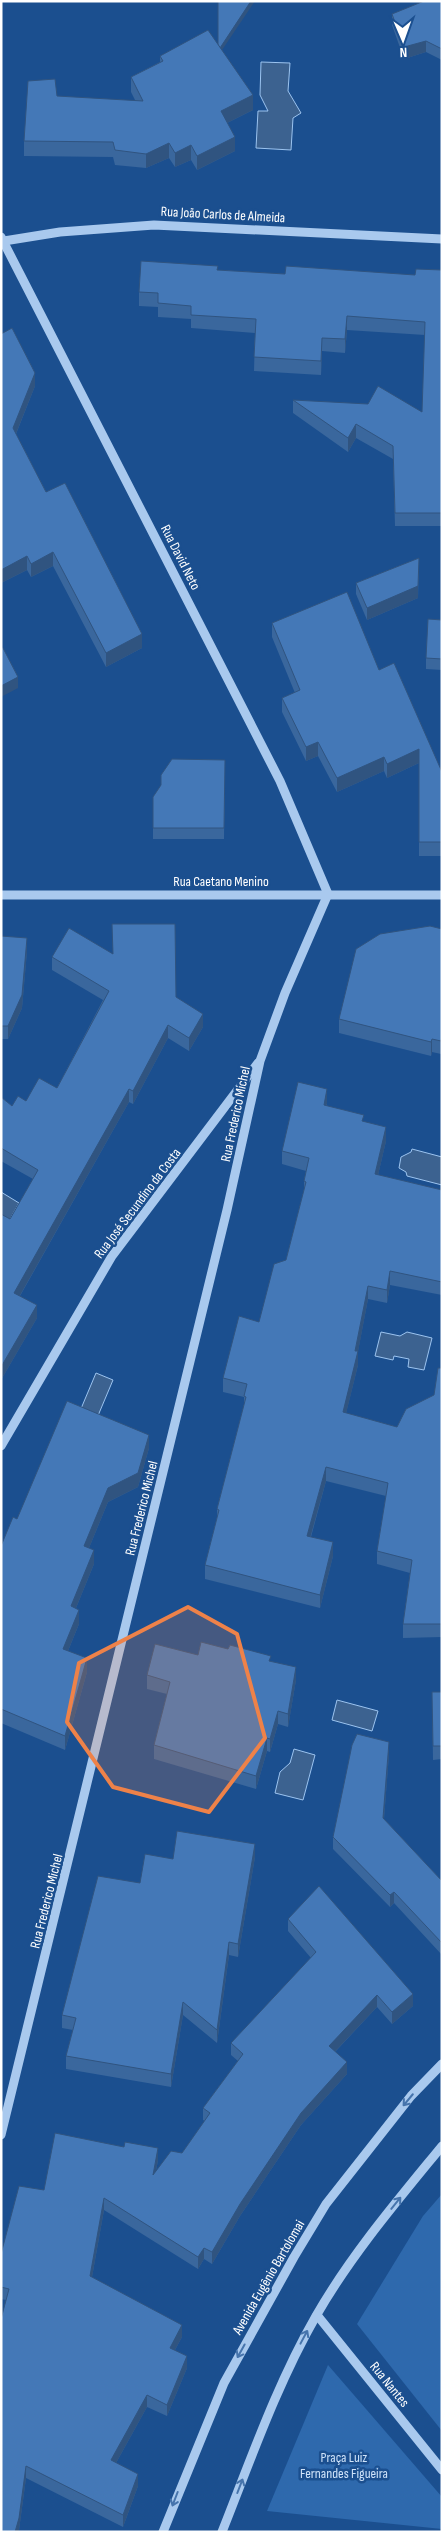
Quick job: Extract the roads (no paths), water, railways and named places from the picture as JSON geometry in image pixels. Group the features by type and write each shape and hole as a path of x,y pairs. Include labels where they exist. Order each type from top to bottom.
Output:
{"street":[{"name":"Rua João Carlos de Almeida","path":"2,241 60,232 154,225 442,239"},
{"name":"Rua David Neto","path":"2,241 280,781 328,894"},
{"name":"Rua Frederico Michel","path":"1,2135 228,1210 260,1060 284,993 328,894"},
{"name":"Rua Caetano Menino","path":"1,895 442,895"},
{"name":"Rua José Secundino da Costa","path":"1,1446 112,1256 260,1060"},
{"name":"Avenida Eugênio Bartolomai","path":"163,2532 224,2383 294,2257 326,2204 411,2096 442,2064"},
{"path":"222,2532 289,2367 317,2315 362,2245 442,2146"},
{"name":"Rua Nantes","path":"317,2315 442,2470"}],"park label":[{"name":"Praça Luiz Fernandes Figueira","path":"344,2466"}]}
